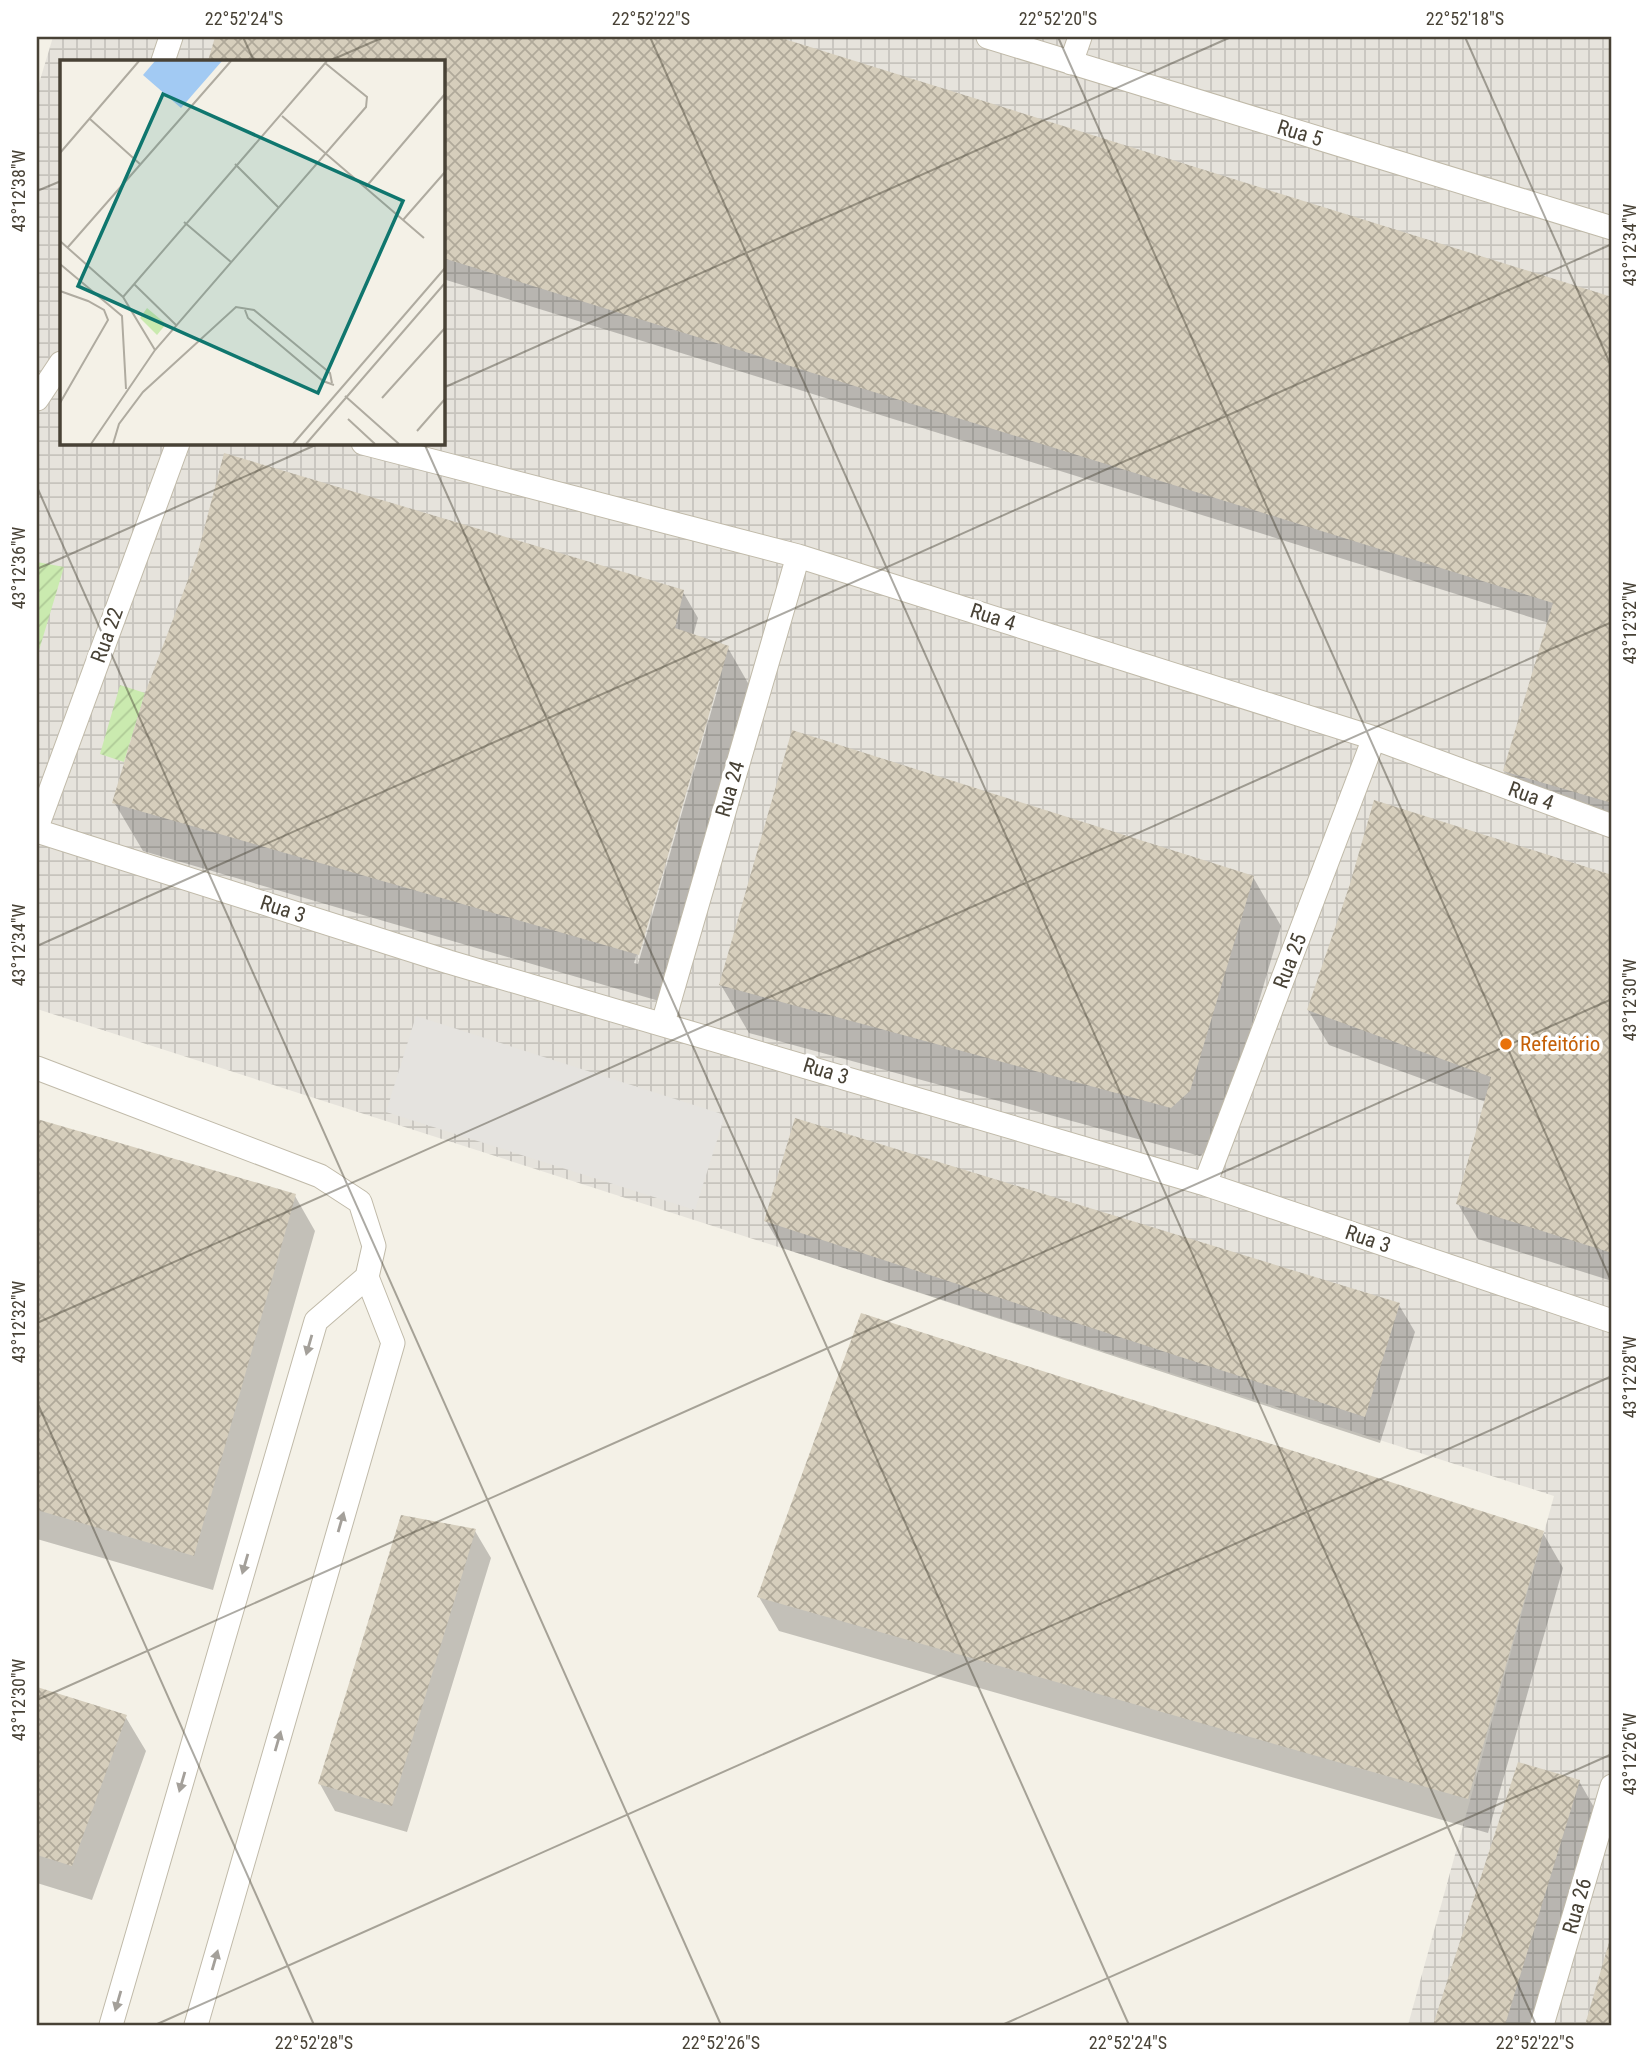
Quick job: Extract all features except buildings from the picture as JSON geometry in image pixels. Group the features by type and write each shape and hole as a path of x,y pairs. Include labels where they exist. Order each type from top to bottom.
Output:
{"lane":[{"path":"163,60 172,37"},
{"name":"Rua 5","path":"988,37 1612,228"},
{"path":"1071,63 1080,37"},
{"path":"37,399 60,364"},
{"name":"Rua 22","path":"37,829 178,444"},
{"name":"Rua 4","path":"367,444 798,556 1374,738 1612,826"},
{"name":"Rua 24","path":"663,1023 798,556"},
{"name":"Rua 25","path":"1205,1184 1374,738"},
{"name":"Rua 3","path":"37,829 449,962 1205,1184 1612,1321"},
{"path":"37,1068 320,1176 360,1202 374,1245 367,1277 393,1343 196,2025"},
{"path":"111,2025 316,1321 367,1277"},
{"name":"Rua 26","path":"1542,2025 1612,1786"}],"shaded area":[{"path":"53,37 1612,37 1612,2025 1408,2025 1554,1496 37,1009 37,90"},
{"path":"416,1016 725,1115 695,1210 386,1112"}],"green space":[{"path":"37,562 64,567 37,657"},
{"path":"120,685 145,693 124,762 100,754"}],"place":[{"name":"Refeitório","path":"1506,1044"}]}
